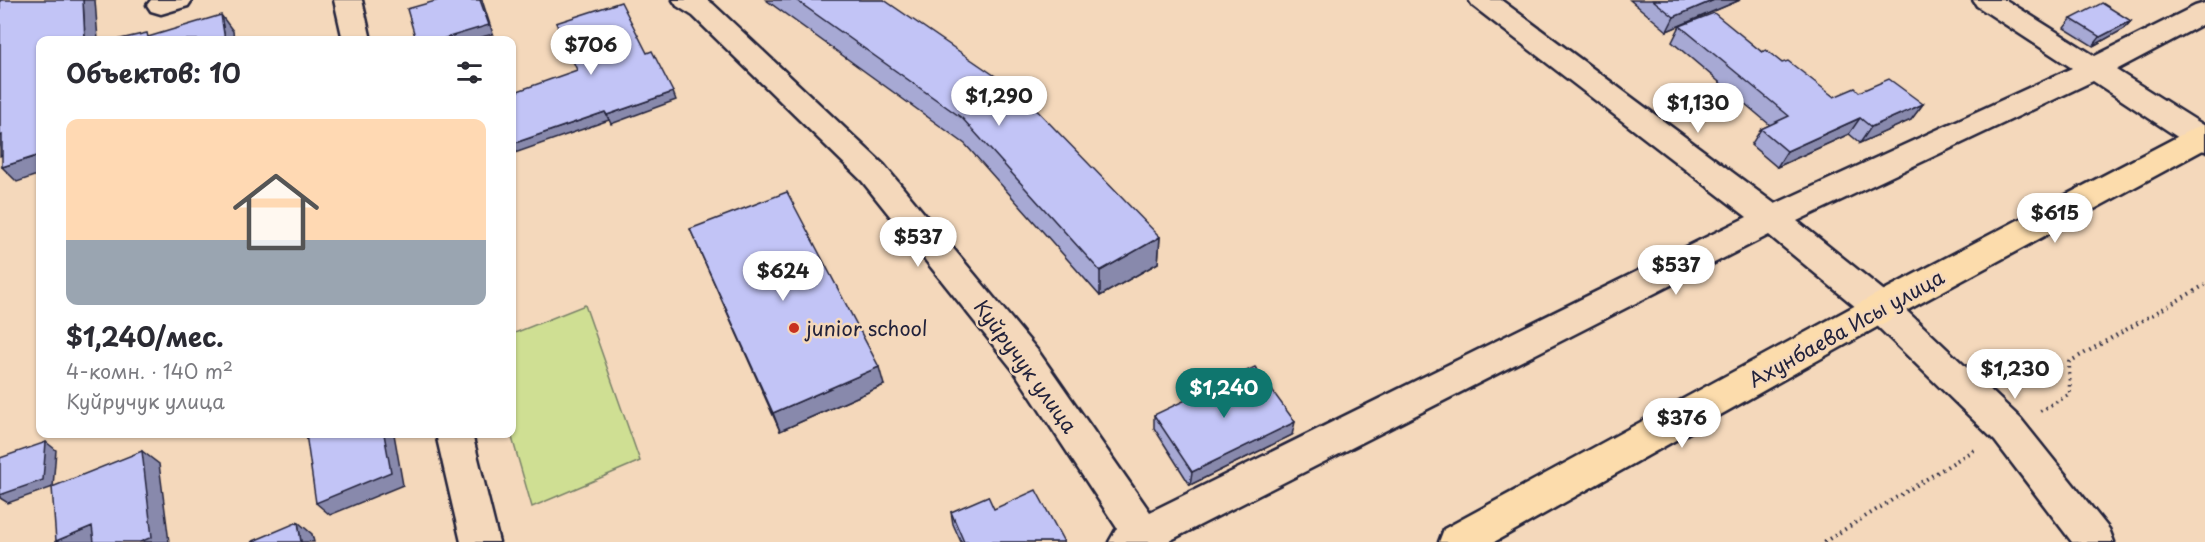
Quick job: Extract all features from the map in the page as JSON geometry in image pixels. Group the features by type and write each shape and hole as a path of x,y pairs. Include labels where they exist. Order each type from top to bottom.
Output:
{"main road":[{"name":"Ахунбаева Исы улица","path":"1458,542 1881,308 2204,138"}],"street":[{"path":"348,0 356,36"},
{"path":"1483,0 1772,219 1881,308 2008,430 2095,542"},
{"path":"1986,0 2204,138"},
{"name":"Куйручук улица","path":"703,3 873,173 1026,361 1139,539"},
{"path":"1139,539 1772,219 2094,69 2205,12"},
{"path":"455,438 480,542"}],"path":[{"path":"2039,412 2070,394 2069,362 2205,285"},
{"path":"1824,542 1978,447"}],"green space":[{"path":"585,305 640,461 532,507 512,438 516,438 516,332"}],"building":[{"path":"0,0 83,0 85,36 36,36 36,156 2,167 2,135 0,136"},
{"path":"439,0 480,0 489,25 452,36 415,36 407,9"},
{"path":"796,0 884,0 1020,93 1160,237 1100,271 962,118"},
{"path":"1653,0 1714,0 1674,17"},
{"path":"621,2 647,53 652,51 673,92 607,115 605,112 516,143 516,92 577,70 556,23"},
{"path":"2102,3 2131,21 2100,37 2071,19"},
{"path":"1714,13 1762,52 1766,50 1782,63 1788,61 1834,97 1855,88 1859,92 1889,79 1923,104 1871,127 1860,118 1787,151 1761,129 1789,116 1680,26"},
{"path":"221,15 224,36 151,36"},
{"name":"junior school","path":"787,192 879,367 773,413 690,229"},
{"path":"1255,367 1295,422 1192,472 1154,415"},
{"path":"307,438 385,438 391,472 316,503"},
{"path":"46,442 43,480 0,495 0,458"},
{"path":"142,451 152,537 140,542 94,542 92,526 56,541 52,487"},
{"path":"1036,490 1064,542 964,542 951,512 988,496 994,509"},
{"path":"298,522 301,542 251,542"}],"place":[{"name":"junior school","path":"794,328"}]}
